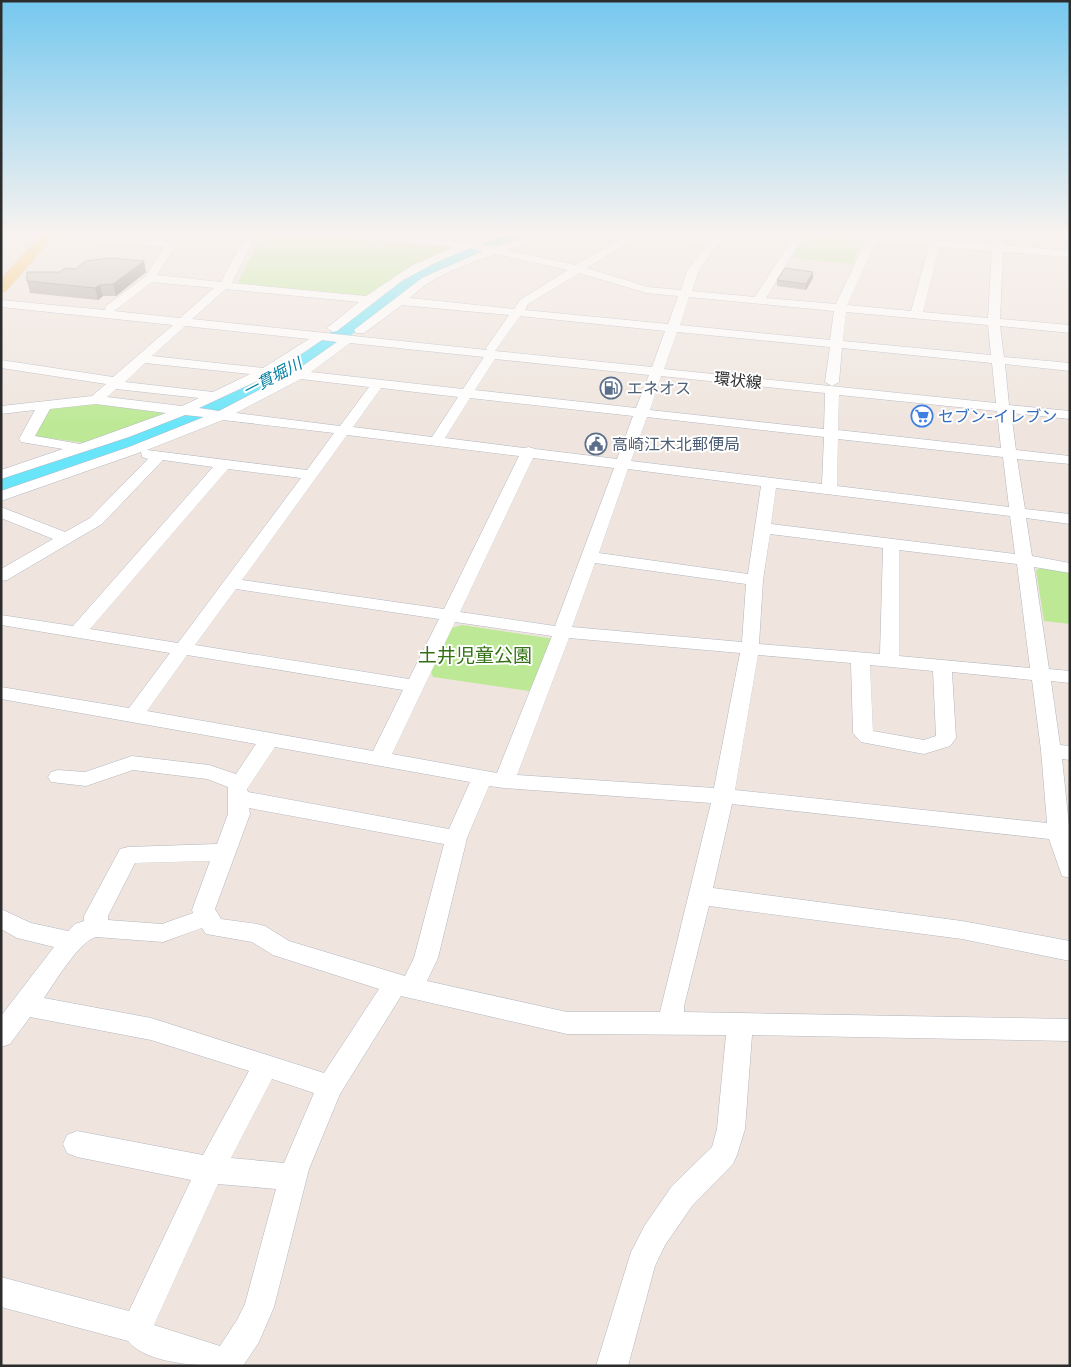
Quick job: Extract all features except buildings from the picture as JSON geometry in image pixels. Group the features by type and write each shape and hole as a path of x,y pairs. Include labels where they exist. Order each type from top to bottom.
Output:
{"street":[{"path":"1,299 11,298 110,308 186,320"},
{"path":"110,308 124,298"},
{"path":"96,400 209,298"},
{"path":"348,298 369,300"},
{"path":"1,475 83,448 184,411 216,396 265,372 325,334 371,298"},
{"path":"1,496 134,450 221,415 299,375 405,298"},
{"path":"436,440 514,313 531,298"},
{"path":"1,1292 137,1328 144,1338 226,1365 248,1331 259,1307 293,1177 330,1087 426,958 456,838 493,779 562,632 684,298"},
{"path":"732,298 1070,329"},
{"path":"829,490 832,386 840,308 845,298"},
{"path":"916,315 921,298"},
{"path":"995,298 994,323 1003,404 1040,674 1060,752 1058,832 1070,870"},
{"path":"401,301 1070,367"},
{"path":"1,303 325,334"},
{"name":"環状線","path":"325,334 1003,404 1070,415"},
{"path":"143,359 265,372"},
{"path":"1,364 116,383 216,396"},
{"path":"299,375 1070,460"},
{"path":"134,715 377,385"},
{"path":"1,410 96,400 436,440 1070,519"},
{"name":"環状線","path":"1003,404 1070,406"},
{"path":"45,405 26,439 83,448"},
{"path":"134,450 159,456 311,475"},
{"path":"379,760 413,686 529,452"},
{"path":"1,576 96,521 159,456"},
{"path":"78,631 224,464"},
{"path":"672,1022 672,1006 723,796 750,650 755,580 769,483"},
{"path":"1,512 65,538"},
{"path":"763,528 1024,560 1070,568"},
{"path":"891,544 889,654 891,662"},
{"path":"589,557 755,580"},
{"path":"230,583 562,632 1070,677"},
{"path":"1,620 413,686"},
{"path":"859,659 861,665 863,733 868,737 924,747 944,741 946,738 942,666"},
{"path":"3,696 134,715 493,779 723,796 1058,832"},
{"path":"269,740 239,791 239,814 203,910 214,927 257,933 281,948 404,986 567,1023 672,1022 1070,1030"},
{"path":"58,777 86,779 132,763 209,772 239,791 456,838"},
{"path":"96,928 96,916 128,855 225,852"},
{"path":"700,897 716,897 962,930 1070,951"},
{"path":"3,1030 72,942 83,931 96,928 163,933 182,928 207,917"},
{"path":"1,918 25,931 72,942"},
{"path":"23,1005 151,1029 330,1087"},
{"path":"612,1366 641,1262 655,1235 682,1196 723,1155 731,1129 740,1024"},
{"path":"137,1328 210,1170 266,1065"},
{"path":"77,1144 210,1170 293,1177"}],"green space":[{"path":"93,404 163,412 164,414 85,443 33,436 49,410 54,407"},
{"path":"1043,567 1070,571 1070,624 1044,621 1036,570"},
{"name":"土井児童公園","path":"462,625 554,639 529,691 433,677 430,669 452,628"}],"waterway":[{"name":"一貫堀川","path":"1,486 146,436 217,407 315,354 386,298"}],"place":[{"name":"エネオス","path":"611,388"},
{"name":"セブン-イレブン","path":"922,416"},
{"name":"高崎江木北郵便局","path":"596,444"}]}
